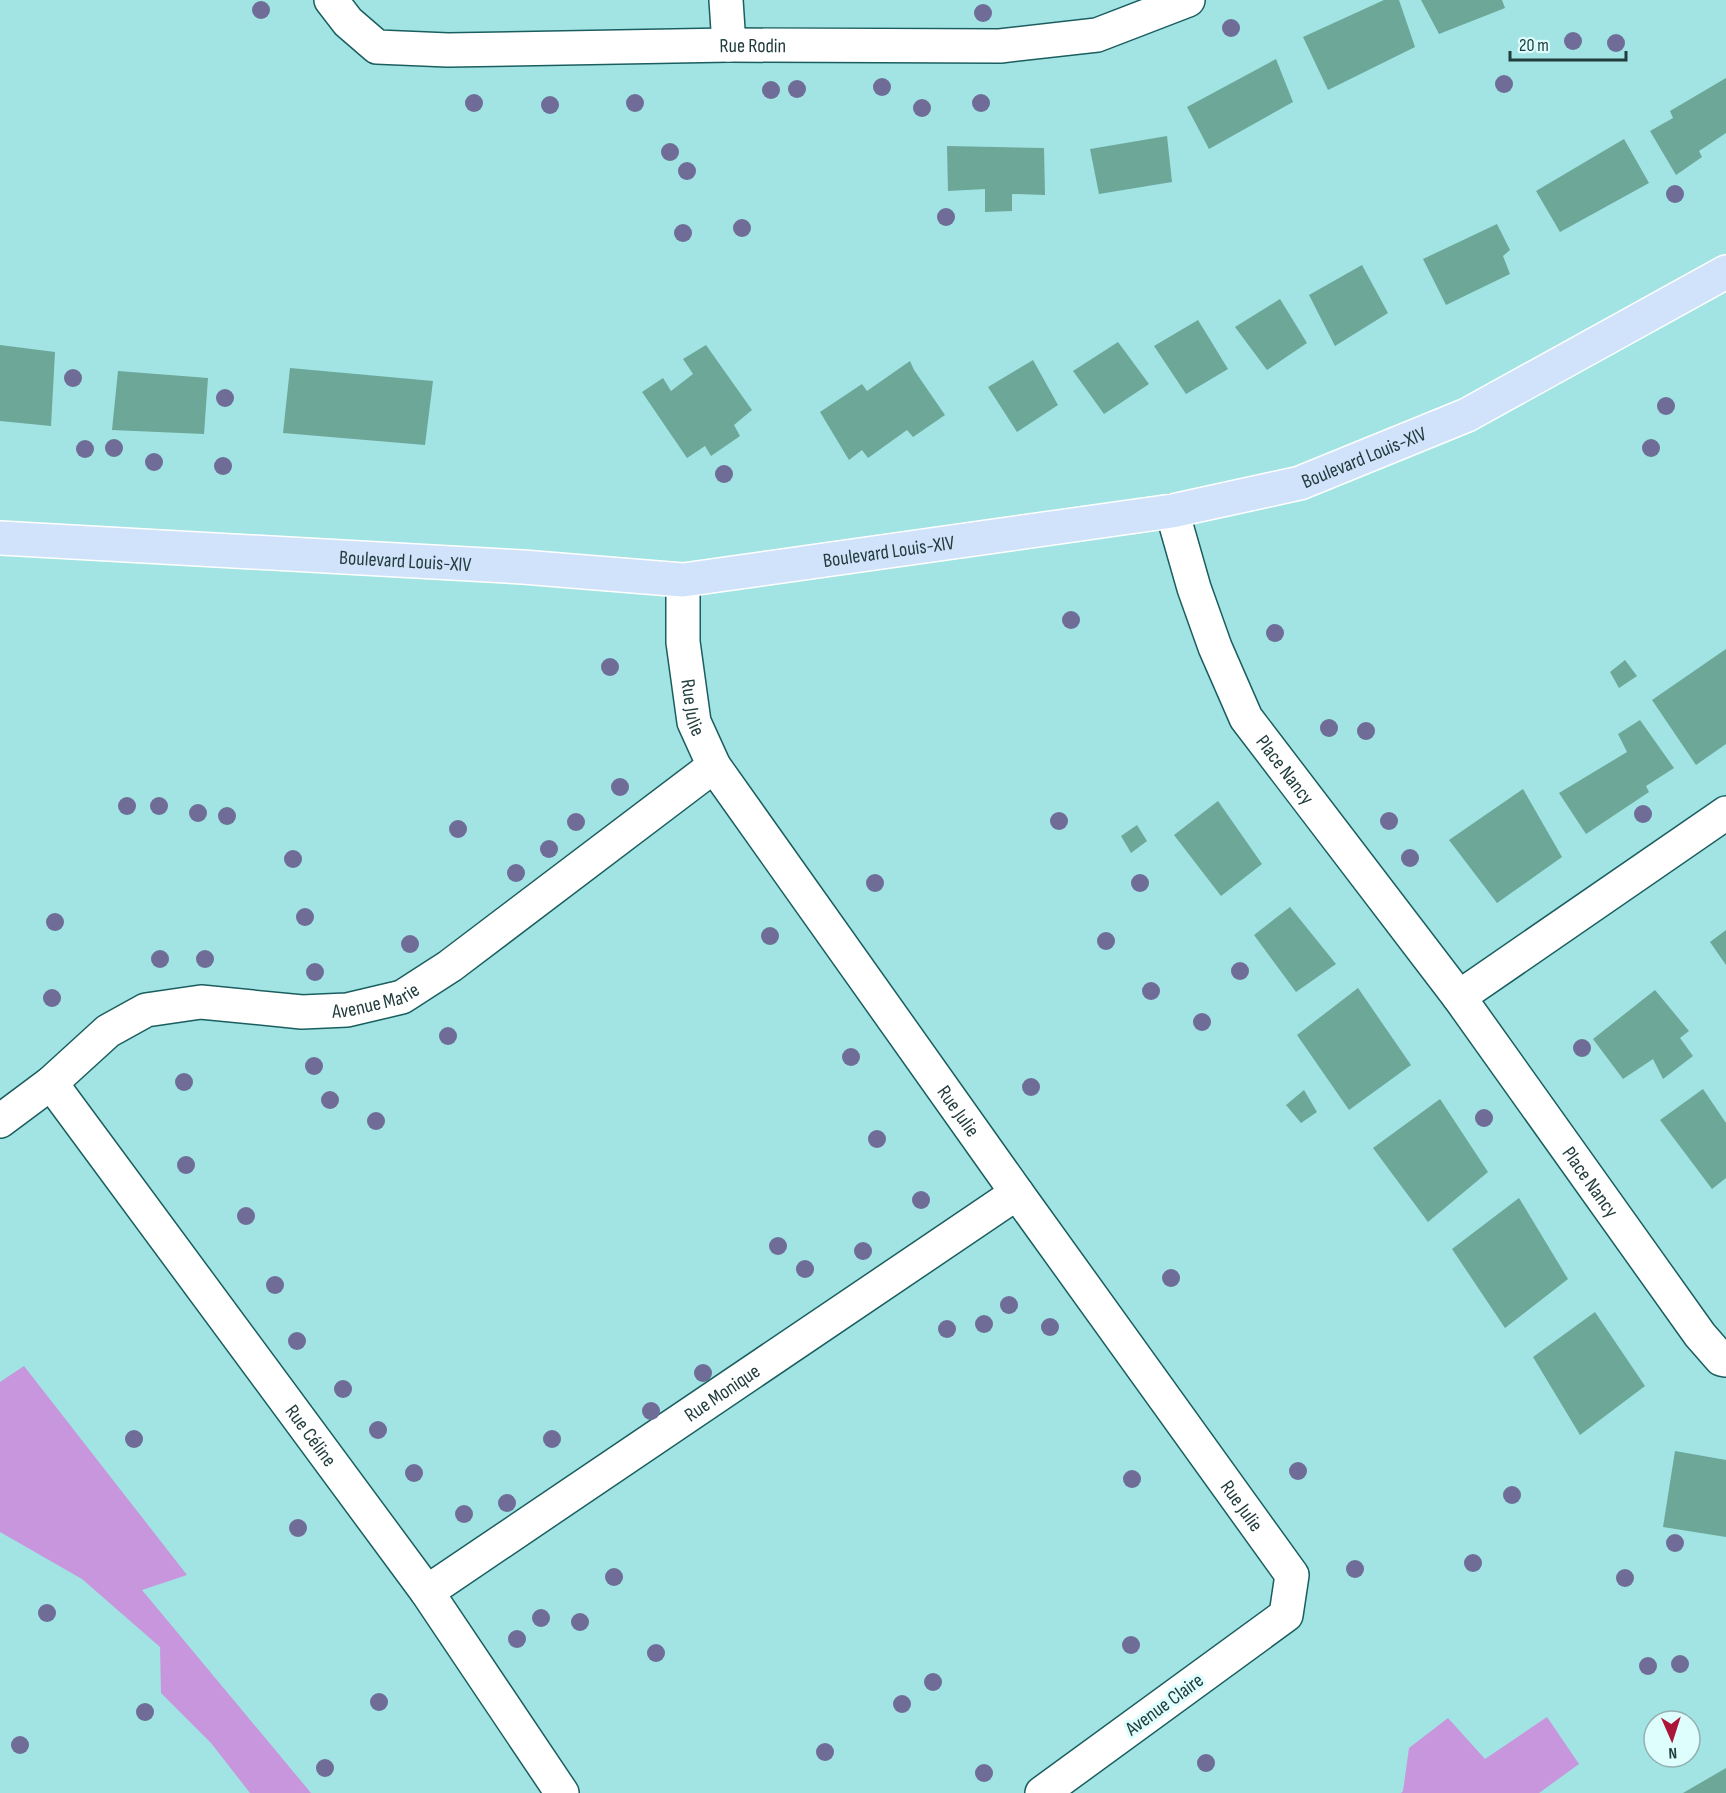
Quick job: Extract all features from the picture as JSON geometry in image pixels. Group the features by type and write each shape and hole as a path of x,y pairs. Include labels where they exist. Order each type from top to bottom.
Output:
{"main road":[{"name":"Boulevard Louis-XIV","path":"0,538 523,567 683,580 1172,511 1300,483 1467,415 1726,272"}],"street":[{"name":"Rue Rodin","path":"331,0 348,22 377,47 448,50 729,45 1000,46 1097,35 1188,0"},
{"path":"726,0 729,45"},
{"name":"Place Nancy","path":"1172,511 1194,588 1215,647 1246,718 1459,997 1700,1335 1721,1359 1726,1360"},
{"name":"Rue Julie","path":"683,580 683,642 694,722 714,766 1292,1575 1286,1616"},
{"name":"Avenue Marie","path":"0,1121 51,1083 108,1031 146,1010 201,1002 313,1012 347,1010 402,997 450,966 714,766"},
{"path":"1459,997 1726,813"},
{"name":"Rue Céline","path":"51,1083 427,1592 562,1793"},
{"name":"Rue Monique","path":"427,1592 1017,1193"},
{"name":"Avenue Claire","path":"1042,1793 1286,1616"}],"shaded area":[{"path":"24,1366 187,1575 142,1590 311,1793 250,1793 211,1743 161,1693 160,1647 82,1579 0,1532 0,1382"},
{"path":"1547,1717 1579,1764 1539,1793 1401,1793 1409,1748 1448,1718 1485,1759"}],"building":[{"path":"1384,0 1399,0 1415,47 1328,90 1303,37"},
{"path":"1421,0 1502,0 1505,8 1439,34"},
{"path":"1276,59 1293,102 1209,149 1187,107"},
{"path":"1726,78 1726,133 1699,151 1702,157 1676,175 1650,131 1673,118 1670,111"},
{"path":"1167,136 1172,182 1099,194 1090,149"},
{"path":"1624,139 1649,183 1560,232 1536,191"},
{"path":"947,146 1044,148 1045,195 1012,194 1012,211 985,212 985,189 948,191"},
{"path":"1497,224 1510,250 1503,256 1510,274 1446,305 1423,259"},
{"path":"1362,265 1388,313 1335,346 1309,295"},
{"path":"1280,299 1307,343 1267,370 1235,327"},
{"path":"1198,320 1228,369 1186,394 1154,346"},
{"path":"1118,342 1149,384 1104,414 1073,371"},
{"path":"0,345 55,352 51,426 0,421"},
{"path":"706,345 752,410 734,425 740,436 711,456 705,446 687,458 642,392 663,378 671,391 693,374 683,359"},
{"path":"1033,360 1058,405 1017,432 988,387"},
{"path":"910,361 945,415 913,437 907,430 868,458 862,450 849,460 820,412 862,384 867,391"},
{"path":"290,368 433,381 425,445 283,433"},
{"path":"118,371 208,378 204,434 112,430"},
{"path":"1726,649 1726,744 1696,765 1652,700"},
{"path":"1625,660 1637,676 1619,688 1610,672"},
{"path":"1640,720 1674,768 1646,786 1649,792 1586,834 1559,793 1627,752 1618,734"},
{"path":"1523,789 1562,857 1497,903 1449,840"},
{"path":"1218,801 1262,864 1221,896 1174,835"},
{"path":"1137,825 1147,841 1131,853 1121,836"},
{"path":"1290,907 1336,964 1296,992 1254,935"},
{"path":"1726,930 1726,965 1710,942"},
{"path":"1358,988 1411,1065 1349,1110 1297,1035"},
{"path":"1655,990 1689,1031 1680,1038 1693,1056 1663,1079 1653,1059 1623,1079 1593,1039"},
{"path":"1703,1089 1726,1123 1726,1178 1712,1189 1660,1120"},
{"path":"1304,1090 1317,1112 1301,1123 1286,1105"},
{"path":"1440,1099 1488,1172 1428,1222 1373,1148"},
{"path":"1519,1198 1568,1279 1505,1328 1452,1249"},
{"path":"1595,1312 1645,1386 1580,1435 1533,1357"},
{"path":"1675,1451 1726,1460 1726,1537 1663,1527"},
{"path":"1726,1768 1726,1793 1683,1793"}]}
